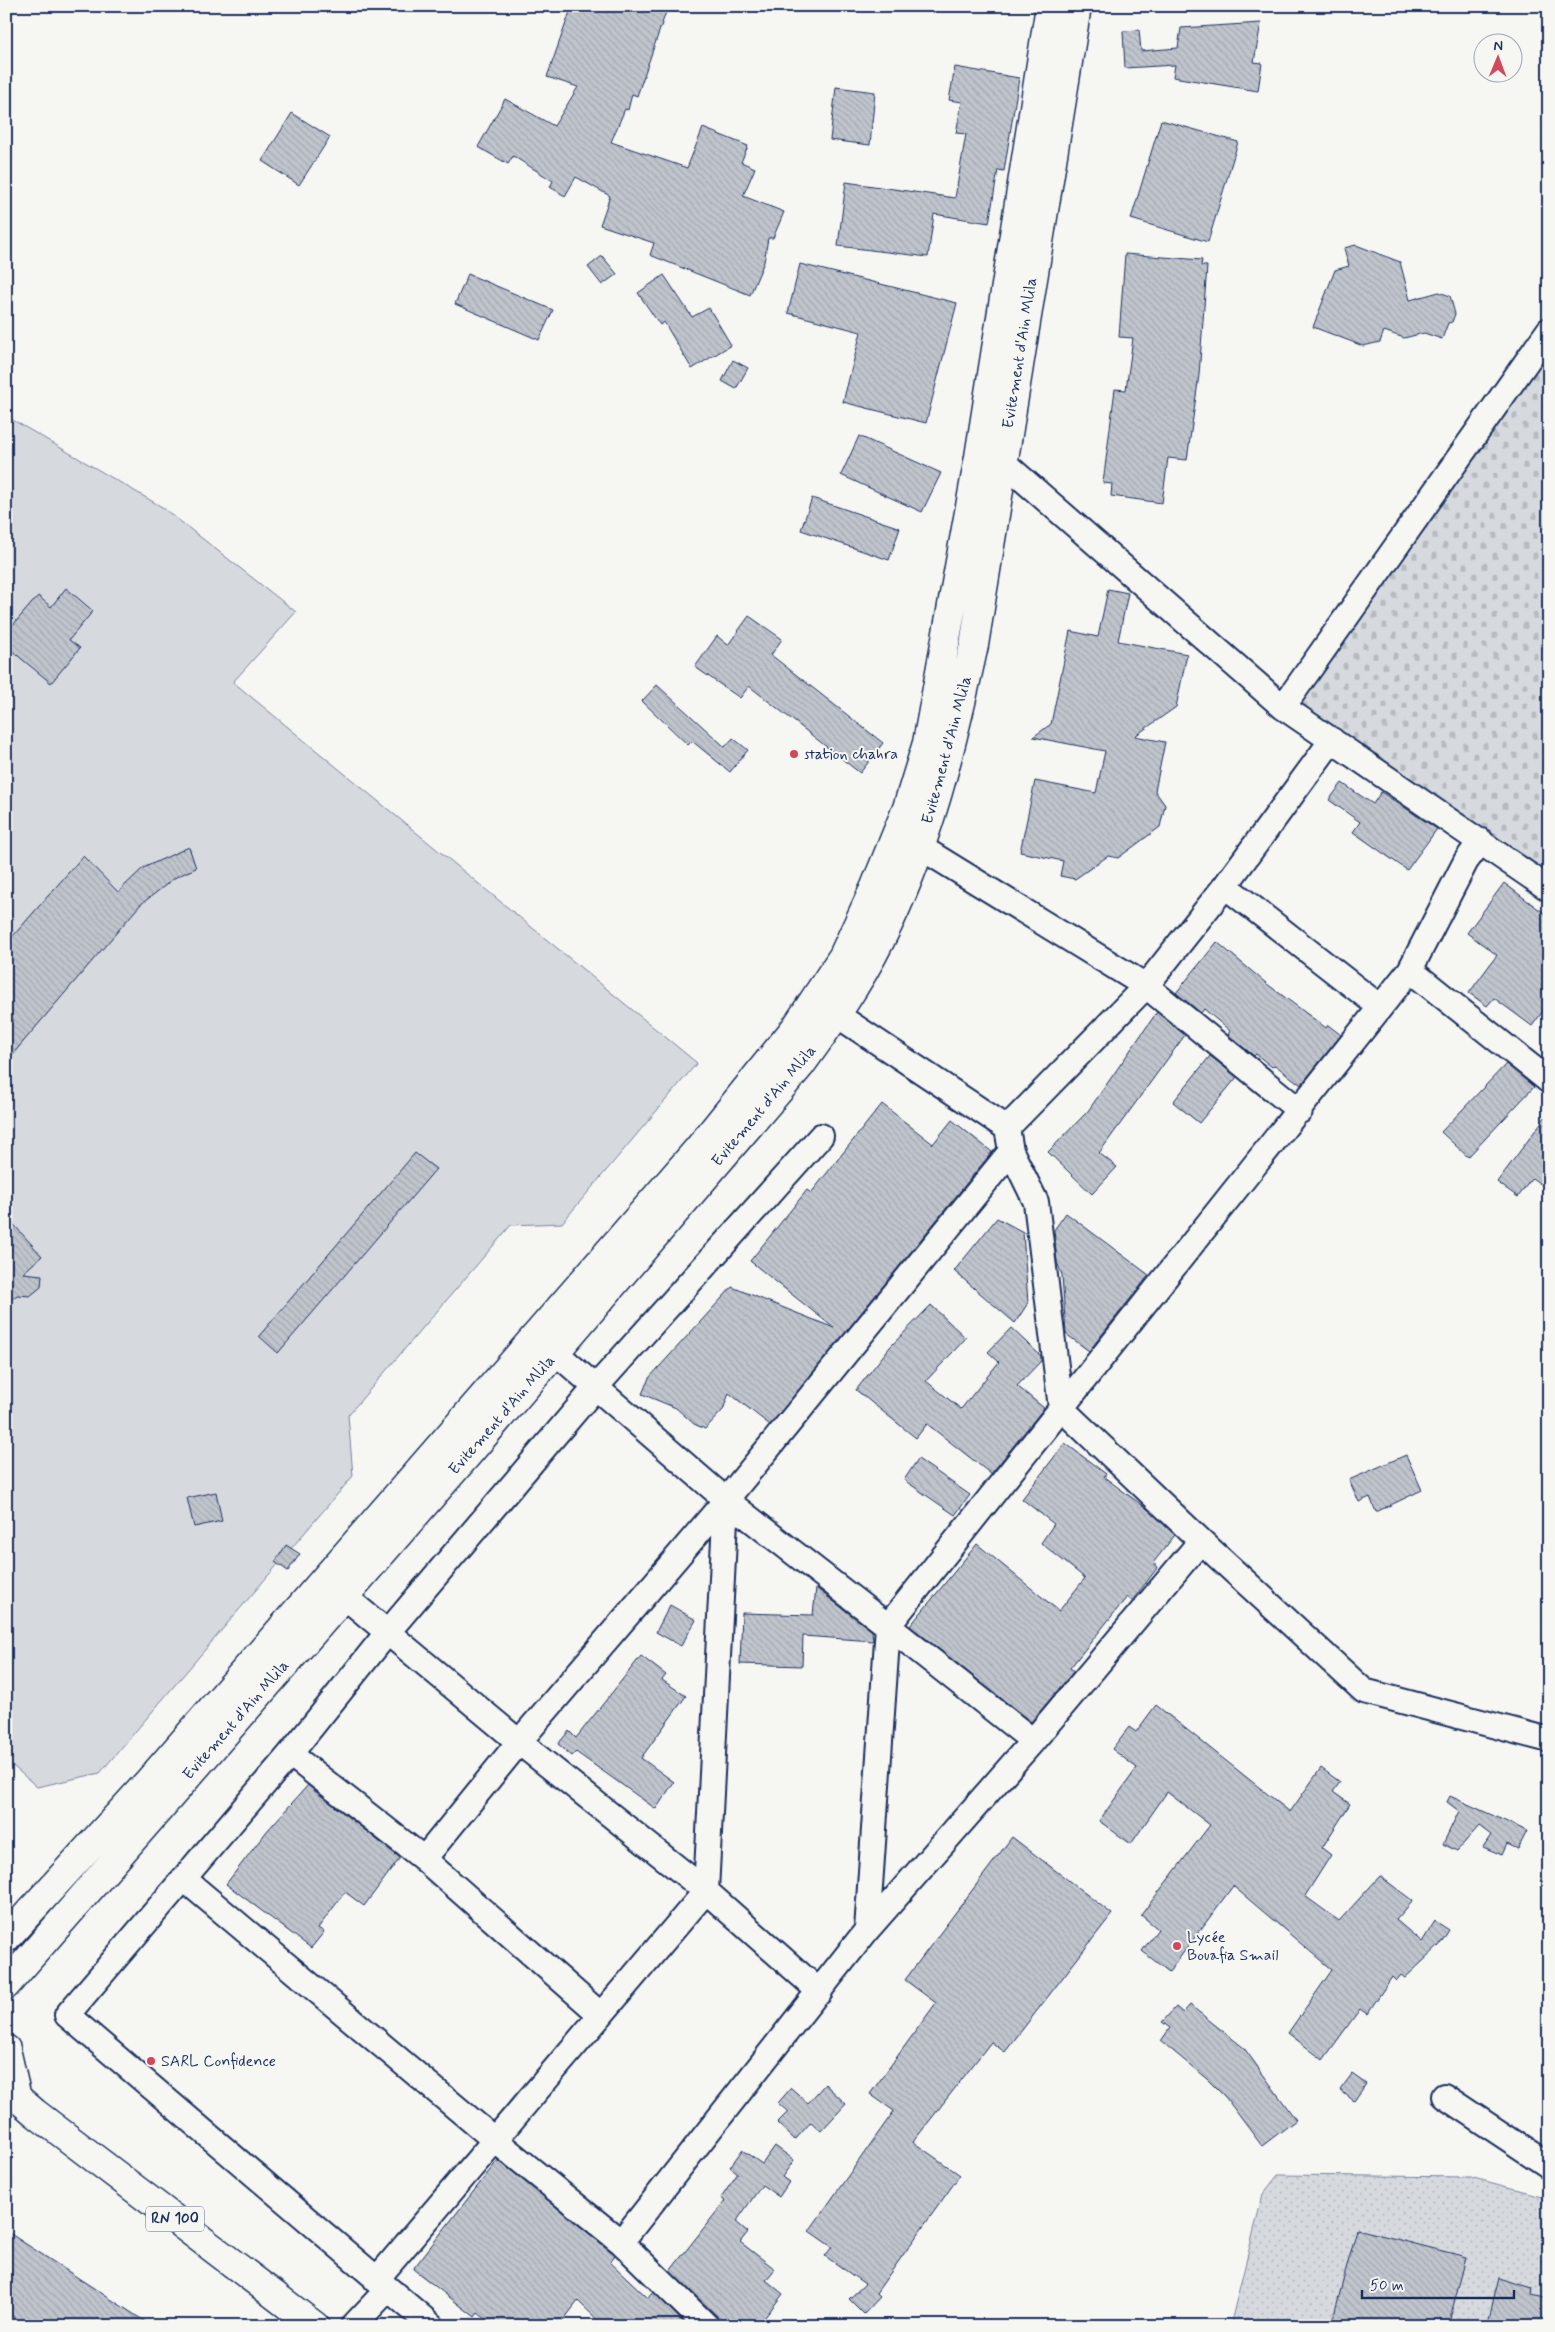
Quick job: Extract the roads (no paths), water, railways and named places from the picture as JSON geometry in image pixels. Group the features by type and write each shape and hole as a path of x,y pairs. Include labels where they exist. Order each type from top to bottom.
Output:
{"main road":[{"name":"Evitement d'Ain Mlila","path":"6,1986 556,1352 800,1066 837,1015 880,942 905,887 935,806 958,722 974,645 991,460 1050,6"},
{"name":"Evitement d'Ain Mlila","path":"6,1938 155,1773 698,1149 796,1026 838,964 874,890 907,808 927,742 991,460 1077,6"},
{"path":"6,2049 14,2102"},
{"name":"RN 100","path":"14,2102 315,2326"}],"street":[{"path":"1283,707 1549,330"},
{"path":"991,460 1283,707 1549,889"},
{"path":"424,1859 519,1742 726,1500 1009,1140 1146,986 1225,886 1332,740"},
{"path":"867,1930 888,1626 1300,1111 1410,970 1466,861 1481,841"},
{"path":"920,847 1146,986 1300,1111"},
{"path":"1225,886 1380,1007"},
{"path":"1410,970 1549,1081"},
{"path":"837,1015 1009,1140 1036,1202 1061,1408 1201,1541 1364,1691 1549,1740"},
{"path":"432,2326 67,2015 290,1754 387,1633 595,1388 821,1136"},
{"path":"556,1352 595,1388 726,1500 1033,1741"},
{"path":"353,2326 382,2284 496,2141 706,1891 726,1500"},
{"path":"621,2242 867,1930 1033,1741 1201,1541"},
{"path":"344,1596 519,1742 706,1891 820,1992"},
{"path":"290,1754 424,1859 601,2015"},
{"path":"184,1879 496,2141 621,2242 707,2326"},
{"path":"1444,2096 1549,2166"}],"place":[{"name":"station chahra","path":"794,754"},
{"name":"Lycée Bouafia Smail","path":"1177,1946"},
{"name":"SARL Confidence","path":"151,2061"}]}
